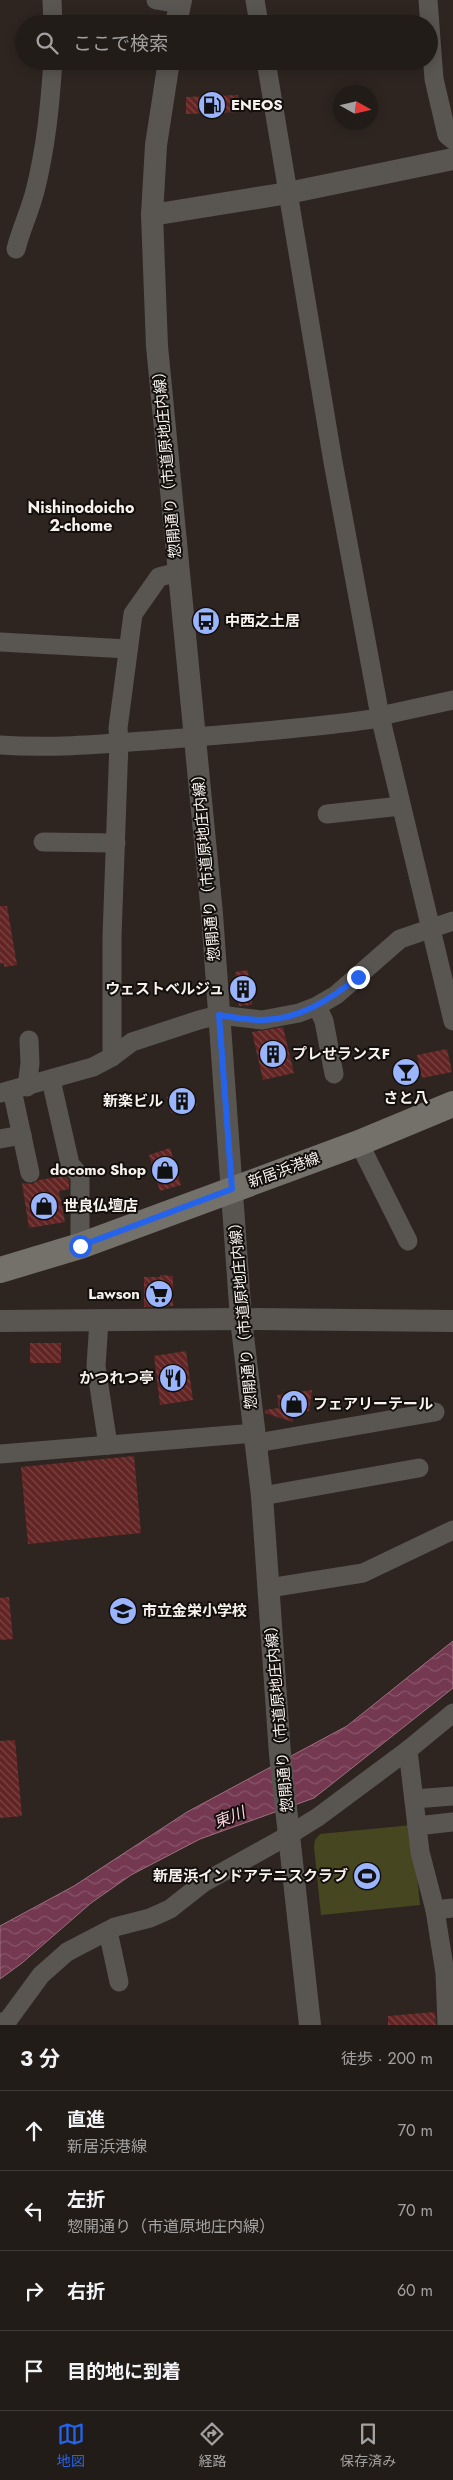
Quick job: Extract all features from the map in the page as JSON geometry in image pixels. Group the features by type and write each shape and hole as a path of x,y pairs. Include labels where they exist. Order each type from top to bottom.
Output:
{"main road":[{"name":"新居浜港線","path":"0,1270 80,1246 359,1143 453,1104"}],"street":[{"path":"52,0 53,15"},
{"path":"156,0 179,9"},
{"path":"255,0 258,15"},
{"path":"428,0 429,15"},
{"path":"16,249 22,224 34,193 46,140 52,70"},
{"name":"惣開通り（市道原地庄内線）","path":"168,70 156,145 152,215 157,346 212,914 241,1319 262,1496 280,1754 310,2025"},
{"path":"268,70 333,462 380,716 453,1021"},
{"path":"433,70 447,135 453,140"},
{"path":"152,215 288,193 453,159"},
{"path":"112,1057 112,936 118,728 128,650 133,614 160,577 178,572"},
{"path":"0,642 128,650"},
{"path":"0,745 34,747 327,726 373,719 453,700"},
{"path":"327,814 401,806"},
{"path":"43,842 116,844"},
{"path":"13,1090 93,1067 112,1057 132,1042 219,1015 262,1020 299,1013 317,1006 336,995 400,939 453,921"},
{"path":"317,1006 324,1021 334,1074"},
{"path":"29,1040 30,1063 13,1090 30,1173"},
{"path":"51,1080 70,1164 80,1176 80,1246"},
{"path":"0,1140 22,1135"},
{"path":"359,1143 408,1241"},
{"path":"0,1321 241,1319 453,1321"},
{"path":"99,1321 96,1366 108,1445"},
{"path":"0,1454 108,1445 256,1438 435,1412"},
{"path":"262,1496 419,1468"},
{"path":"269,1588 363,1573 453,1530"},
{"path":"0,2023 8,2020 40,1975 67,1952 108,1930 170,1909 203,1883 288,1829 318,1817 408,1750 453,1712"},
{"path":"408,1750 420,1852 444,1909 447,2025"},
{"path":"414,1799 453,1796"},
{"path":"417,1826 453,1822"},
{"path":"108,1930 119,1982"}],"shaded area":[{"name":"新居浜インドアテニスクラブ","path":"412,1825 420,1905 321,1915 314,1847 315,1840 320,1834"}],"water":[{"name":"東川","path":"453,1641 453,1688 314,1798 200,1839 131,1875 91,1903 22,1963 0,1979 0,1926 74,1886 187,1812 347,1726"}],"building":[{"name":"ENEOS","path":"238,95 239,112 186,114 186,97"},
{"path":"0,906 7,906 17,965 4,967 4,963 0,964"},
{"name":"ウェストベルジュ","path":"248,970 252,1005 239,1006 235,972"},
{"name":"プレせランスF","path":"283,1027 294,1073 263,1080 252,1032"},
{"path":"447,1049 452,1072 422,1078 417,1055"},
{"name":"新楽ビル","path":"193,1090 197,1106 171,1113 167,1097"},
{"name":"docomo Shop","path":"170,1148 181,1185 160,1191 149,1155"},
{"name":"世良仏壇店","path":"65,1176 69,1180 69,1189 59,1191 65,1222 29,1228 22,1183 32,1184 39,1180"},
{"name":"Lawson","path":"160,1275 173,1276 173,1306 144,1307 144,1277 160,1277"},
{"path":"30,1343 61,1343 61,1363 30,1363"},
{"name":"かつれつ亭","path":"186,1351 193,1400 160,1405 154,1356"},
{"name":"フェアリーテール","path":"312,1390 309,1411 292,1414 293,1422 265,1413 265,1410 279,1408 277,1395"},
{"path":"134,1456 141,1533 28,1544 21,1467"},
{"path":"9,1597 13,1639 0,1640 0,1598"},
{"path":"15,1740 22,1816 0,1818 0,1741"},
{"path":"435,2012 436,2025 388,2025 388,2016"}],"place":[{"name":"ENEOS","path":"212,105"},
{"name":"中西之土居","path":"206,621"},
{"name":"ウェストベルジュ","path":"243,989"},
{"name":"プレせランスF","path":"273,1054"},
{"name":"さと八","path":"406,1072"},
{"name":"新楽ビル","path":"182,1101"},
{"name":"docomo Shop","path":"165,1170"},
{"name":"世良仏壇店","path":"44,1206"},
{"name":"Lawson","path":"159,1294"},
{"name":"かつれつ亭","path":"173,1378"},
{"name":"フェアリーテール","path":"294,1404"},
{"name":"市立金栄小学校","path":"123,1611"},
{"name":"新居浜インドアテニスクラブ","path":"367,1876"}],"district":[{"name":"Nishinodoicho 2-chome","path":"81,516"}],"route":[{"path":"80,1246 232,1189 219,1015 262,1020 299,1013 317,1006 336,995 358,977"}]}
